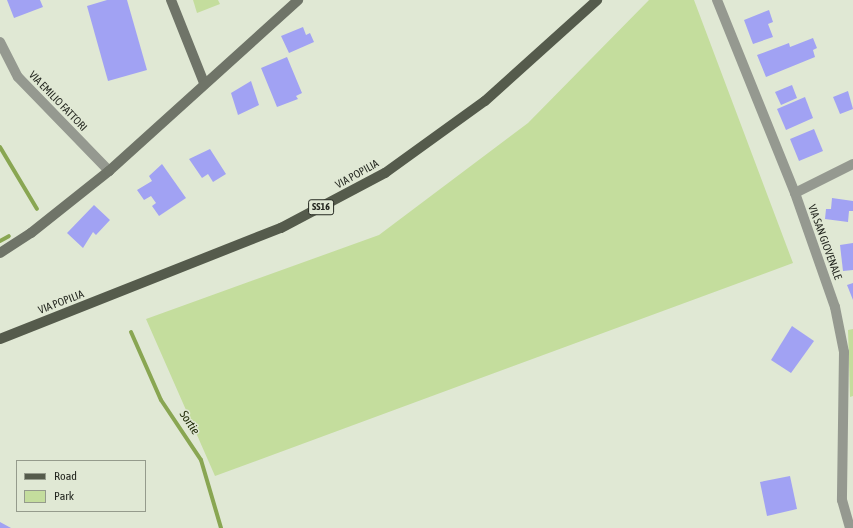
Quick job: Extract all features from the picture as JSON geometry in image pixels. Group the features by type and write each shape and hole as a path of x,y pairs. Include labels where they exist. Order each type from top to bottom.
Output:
{"main road":[{"name":"VIA POPILIA","path":"0,339 281,228 385,173 485,101 597,0"}],"street":[{"path":"171,0 204,83"},
{"path":"0,253 31,233 109,170 171,117 204,83 298,0"},
{"name":"VIA SAN GIOVENALE","path":"716,0 794,193 835,307 844,352 842,500 850,528"},
{"name":"VIA EMILIO FATTORI","path":"0,42 18,77 109,170"},
{"path":"794,193 853,164"}],"green space":[{"path":"193,0 218,0 220,4 197,13"},
{"path":"649,0 694,0 793,263 215,476 146,319 379,235 528,123"},
{"path":"853,329 853,396 850,397 848,330"}],"building":[{"path":"7,0 40,0 43,7 14,18"},
{"path":"107,0 127,0 147,70 108,81 87,6"},
{"path":"769,10 773,22 768,24 773,37 753,44 744,20"},
{"path":"303,27 306,35 310,33 314,42 289,53 281,36"},
{"path":"813,38 817,48 813,50 815,57 766,77 757,55 789,43 790,47"},
{"path":"287,57 302,93 296,96 298,99 277,107 261,68"},
{"path":"251,81 259,105 238,115 231,93"},
{"path":"792,85 797,98 781,105 775,92"},
{"path":"848,91 853,109 840,114 833,97"},
{"path":"805,97 813,118 786,130 777,109"},
{"path":"814,129 823,151 799,161 790,139"},
{"path":"210,149 226,174 213,182 208,174 202,178 189,159"},
{"path":"162,164 186,198 159,216 152,206 156,203 151,196 144,200 137,190 152,181 149,176"},
{"path":"832,198 853,201 853,211 849,211 848,222 825,219 826,209 831,209"},
{"path":"94,205 110,220 96,235 93,232 83,248 67,233"},
{"path":"853,243 853,270 843,271 840,245"},
{"path":"853,283 853,300 847,285"},
{"path":"792,326 814,341 791,373 771,360"},
{"path":"790,476 797,509 767,516 760,482"},
{"path":"0,522 11,528 0,528"}],"waterway":[{"name":"Sortie","path":"0,147 37,209"},
{"name":"Sortie","path":"0,241 9,236"},
{"name":"Sortie","path":"131,332 161,400 201,460 221,528"}]}
